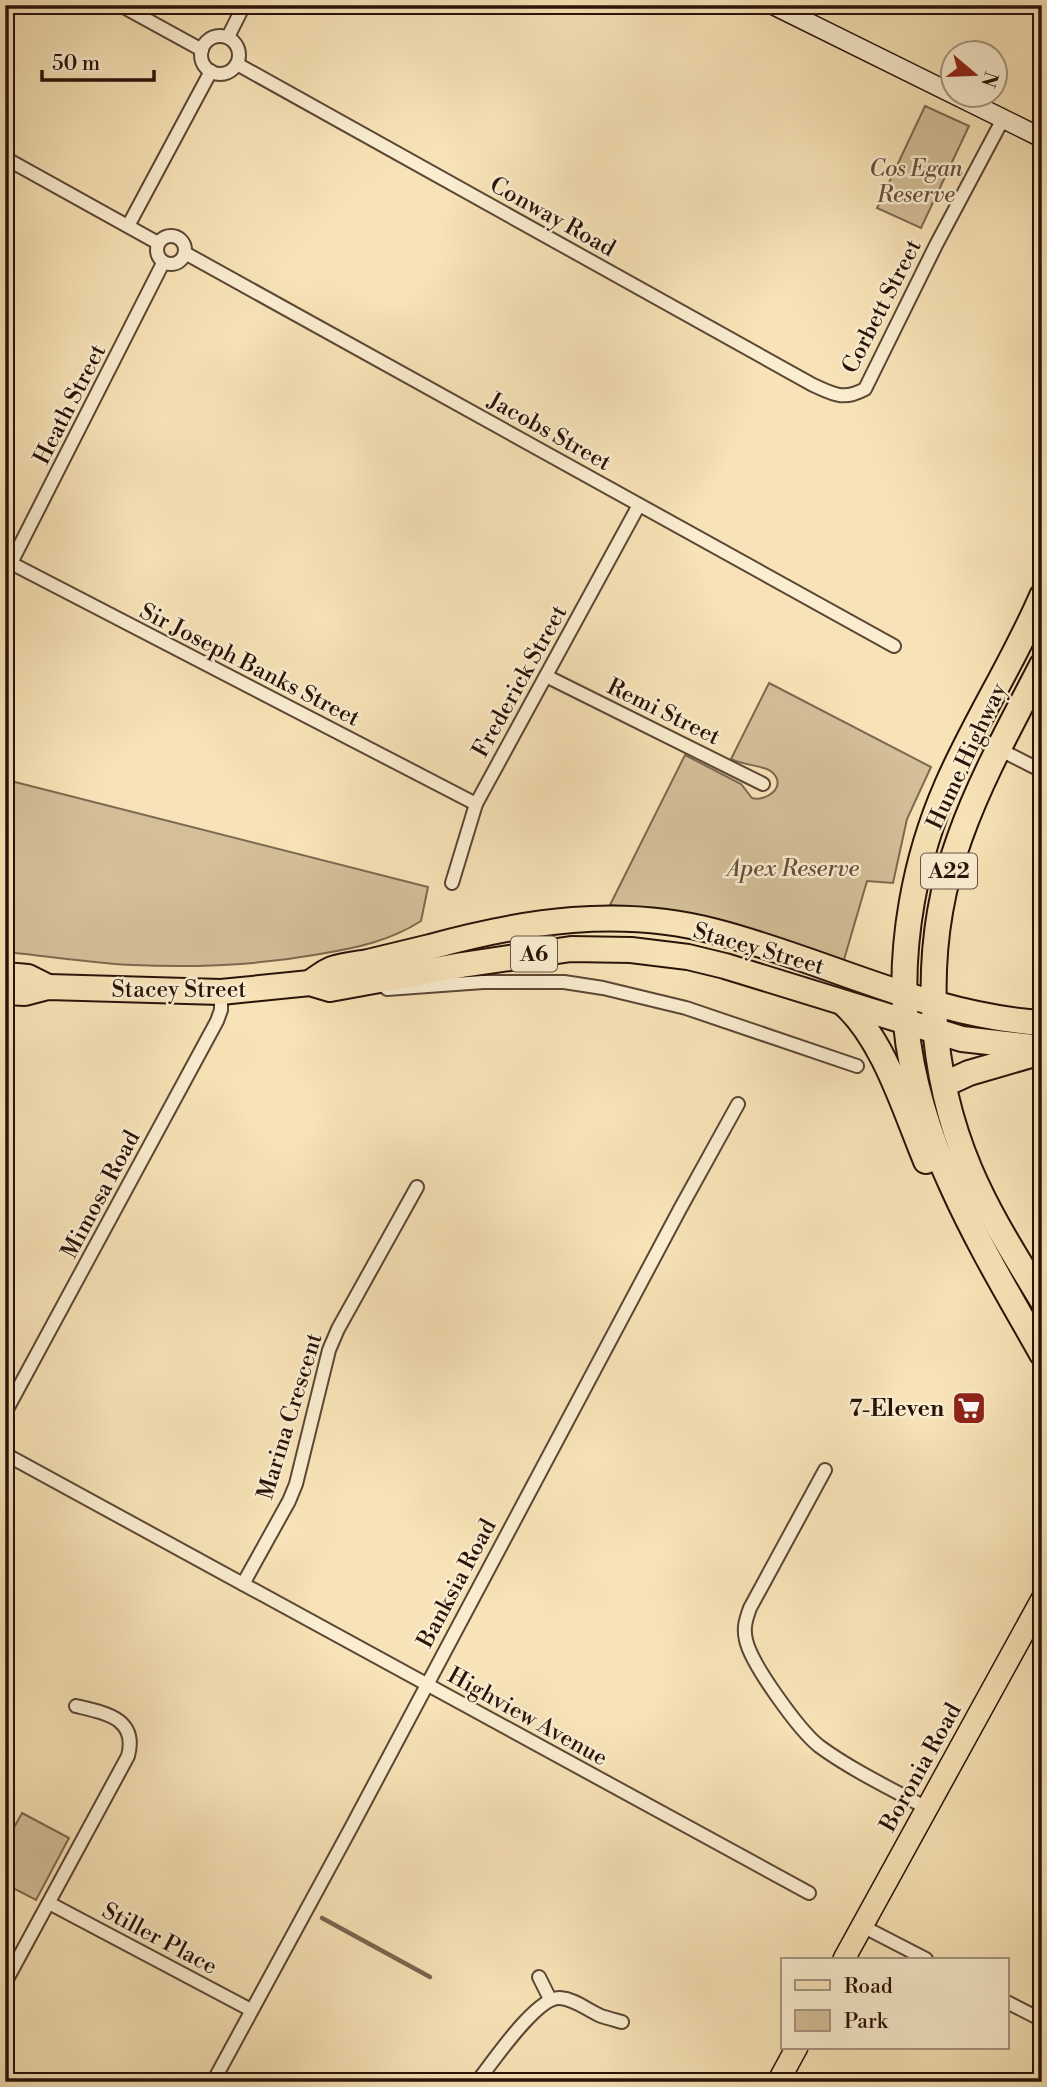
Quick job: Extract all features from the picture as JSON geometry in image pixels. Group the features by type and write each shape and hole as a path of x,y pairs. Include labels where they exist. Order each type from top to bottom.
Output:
{"highway":[{"name":"Hume Highway","path":"1042,596 947,785 923,852 907,945 905,994 906,1023 916,1080 951,1184 980,1244 1042,1354"},
{"name":"Hume Highway","path":"1042,665 971,807 948,875 936,941 933,1002 945,1084 959,1140 978,1188 1042,1300"},
{"name":"Stacey Street","path":"310,983 331,969 396,956 486,932 546,921 599,917 715,931 933,1002 1014,1021 1042,1023"},
{"name":"Stacey Street","path":"5,992 25,993 48,987 221,992 310,983 330,989 572,949 631,950 701,960 962,1039 1042,1050"},
{"name":"Stacey Street","path":"5,975 28,977 48,987"},
{"path":"842,1003 854,1013 874,1042 928,1166 980,1244"},
{"path":"945,1084 969,1073 1042,1050"}],"main road":[{"path":"773,5 1042,138"},
{"name":"Boronia Road","path":"845,1958 1042,1599"},
{"path":"778,2082 796,2048"}],"street":[{"path":"120,5 202,50"},
{"path":"228,37 244,5"},
{"path":"215,36 228,37 237,46 239,58 233,68 222,73 211,71 203,62 202,50 209,39 215,36"},
{"name":"Conway Road","path":"237,64 813,385 837,396 853,396"},
{"path":"128,226 211,71"},
{"name":"Corbett Street","path":"853,396 865,389 941,235 1003,119"},
{"path":"5,158 158,243"},
{"path":"164,237 178,237 184,244 185,253 177,263 163,263 156,252 158,243 164,237"},
{"name":"Jacobs Street","path":"185,253 894,646"},
{"name":"Heath Street","path":"8,562 163,263"},
{"name":"Frederick Street","path":"452,883 476,804 639,505"},
{"name":"Sir Joseph Banks Street","path":"8,562 476,804"},
{"name":"Remi Street","path":"546,677 763,784"},
{"path":"971,735 1042,771"},
{"name":"Stacey Street","path":"344,987 393,989 483,982 564,982 603,988 686,1008 857,1066"},
{"name":"Mimosa Road","path":"5,1413 211,1031 220,1010 221,992"},
{"name":"Banksia Road","path":"213,2082 738,1104"},
{"name":"Marina Crescent","path":"243,1584 289,1502 296,1484 329,1350 338,1329 417,1187"},
{"name":"Highview Avenue","path":"5,1454 809,1893"},
{"path":"825,1470 750,1608 745,1622 746,1642 777,1694 806,1733 836,1756 927,1808"},
{"path":"5,1983 137,1739 114,1718 76,1706"},
{"name":"Stiller Place","path":"49,1903 251,2010"},
{"path":"862,1926 924,1958"},
{"path":"539,1977 550,1999"},
{"path":"477,2082 529,2017 550,1999 569,2000 622,2022"},
{"path":"1009,2003 1042,2020"}],"green space":[{"name":"Cos Egan Reserve","path":"925,106 969,126 921,228 877,208"},
{"name":"Apex Reserve","path":"769,683 931,767 907,819 893,883 867,881 843,963 662,911 610,905 685,755 741,784 752,798 768,796 776,788 777,778 770,770 731,759"},
{"path":"11,781 428,887 421,921 385,939 360,946 297,958 251,963 204,966 133,965 5,952 5,798"},
{"path":"22,1813 69,1838 36,1900 5,1884 5,1844"}],"waterway":[{"path":"322,1918 430,1977"}],"place":[{"name":"7-Eleven","path":"969,1408"}]}
